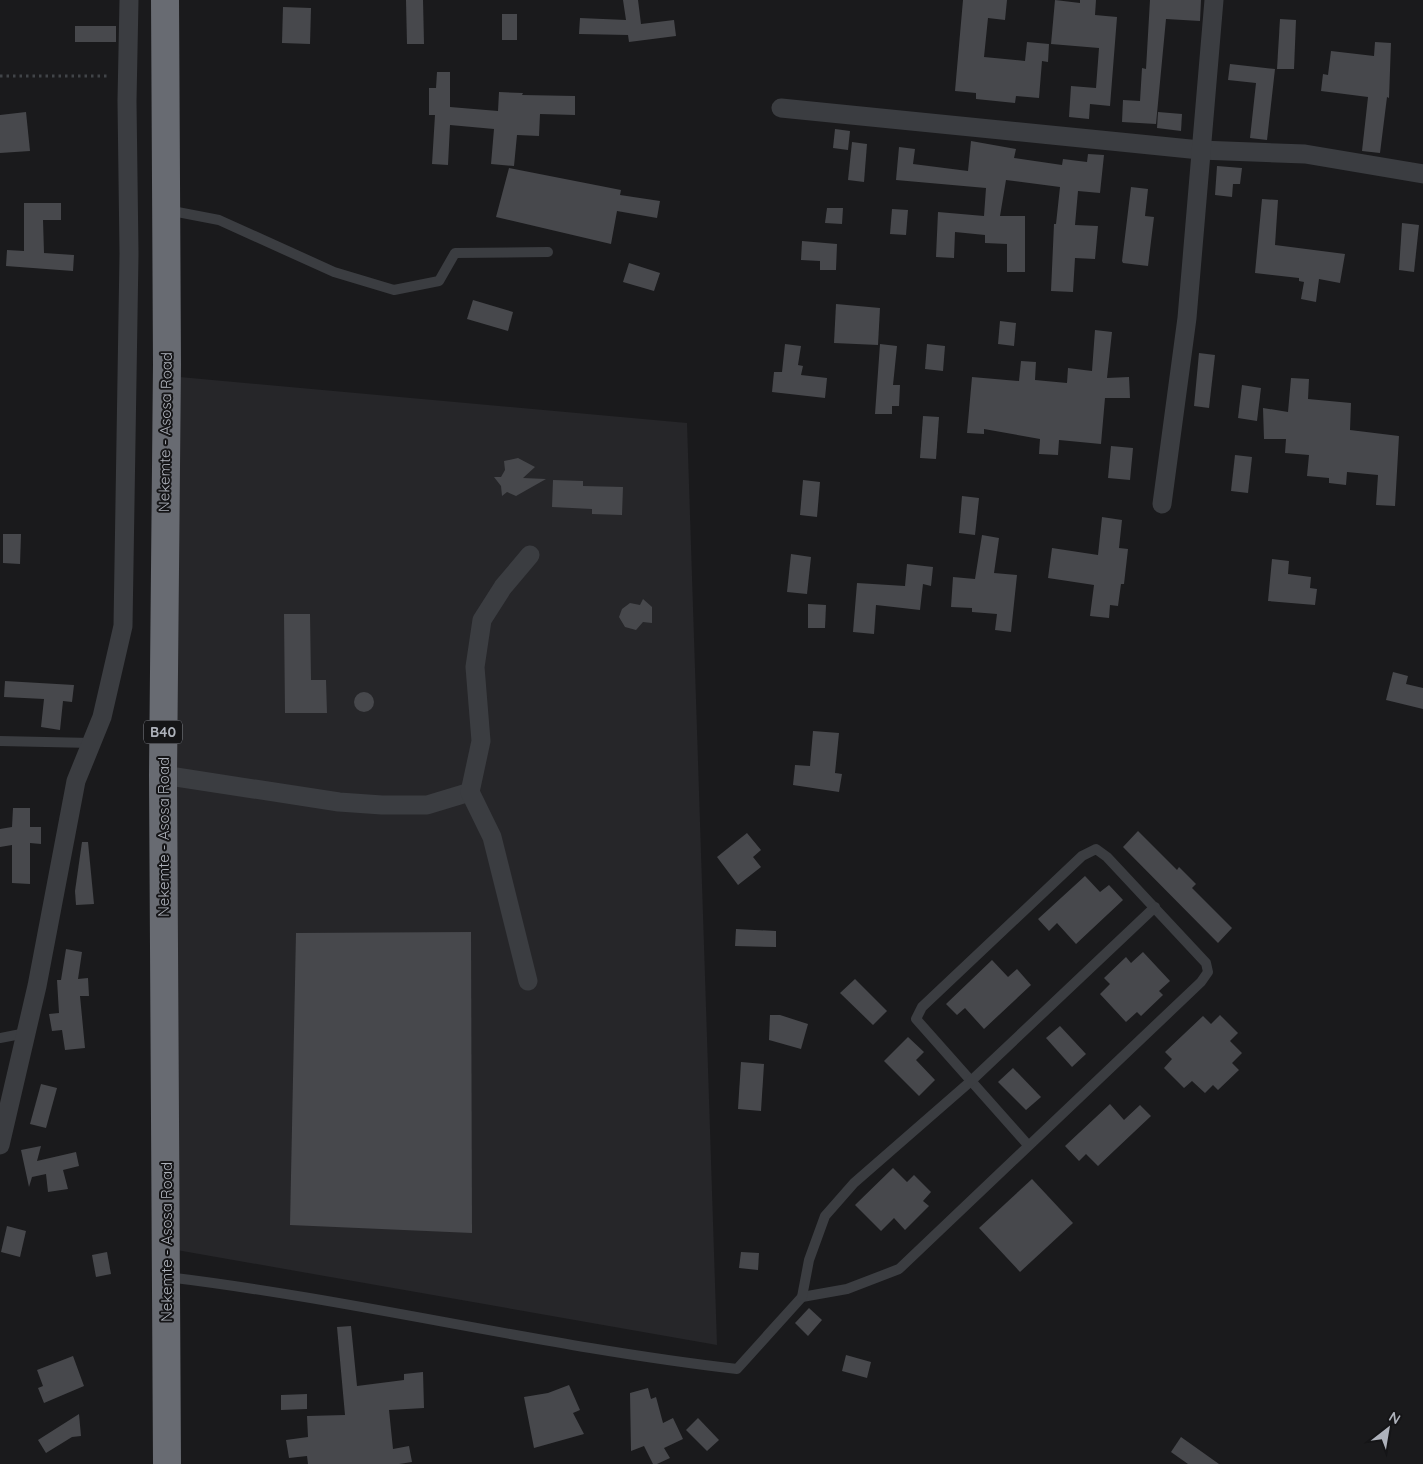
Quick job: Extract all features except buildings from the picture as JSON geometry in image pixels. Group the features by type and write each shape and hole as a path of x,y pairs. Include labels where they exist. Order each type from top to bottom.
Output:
{"highway":[{"name":"Nekemte - Asosa Road","path":"165,0 167,364 163,776 167,1464"}],"street":[{"path":"0,1145 26,1033 76,781 102,717 123,626 129,254 127,76 129,0"},
{"path":"1162,504 1187,318 1214,0"},
{"path":"781,108 1200,150 1306,154 1423,174"},
{"path":"528,981 492,837 470,792 481,741 475,667 482,620 503,587 530,555"},
{"path":"163,776 339,802 382,805 427,806 470,792"}],"lane":[{"path":"166,210 219,220 334,272 394,290 439,281 455,253 548,252"},
{"path":"0,741 92,743"},
{"path":"802,1296 847,1289 899,1269 1201,982 1208,972 1206,963 1108,857 1096,849 1082,856 922,1007 916,1019 1028,1145"},
{"path":"166,1277 243,1286 596,1349 737,1369 802,1296 810,1260 825,1216 854,1183 970,1081 1155,907"},
{"path":"0,1038 26,1033"}],"path":[{"path":"0,76 127,76"}],"shaded area":[{"path":"158,375 687,423 717,1345 154,1246"}]}
